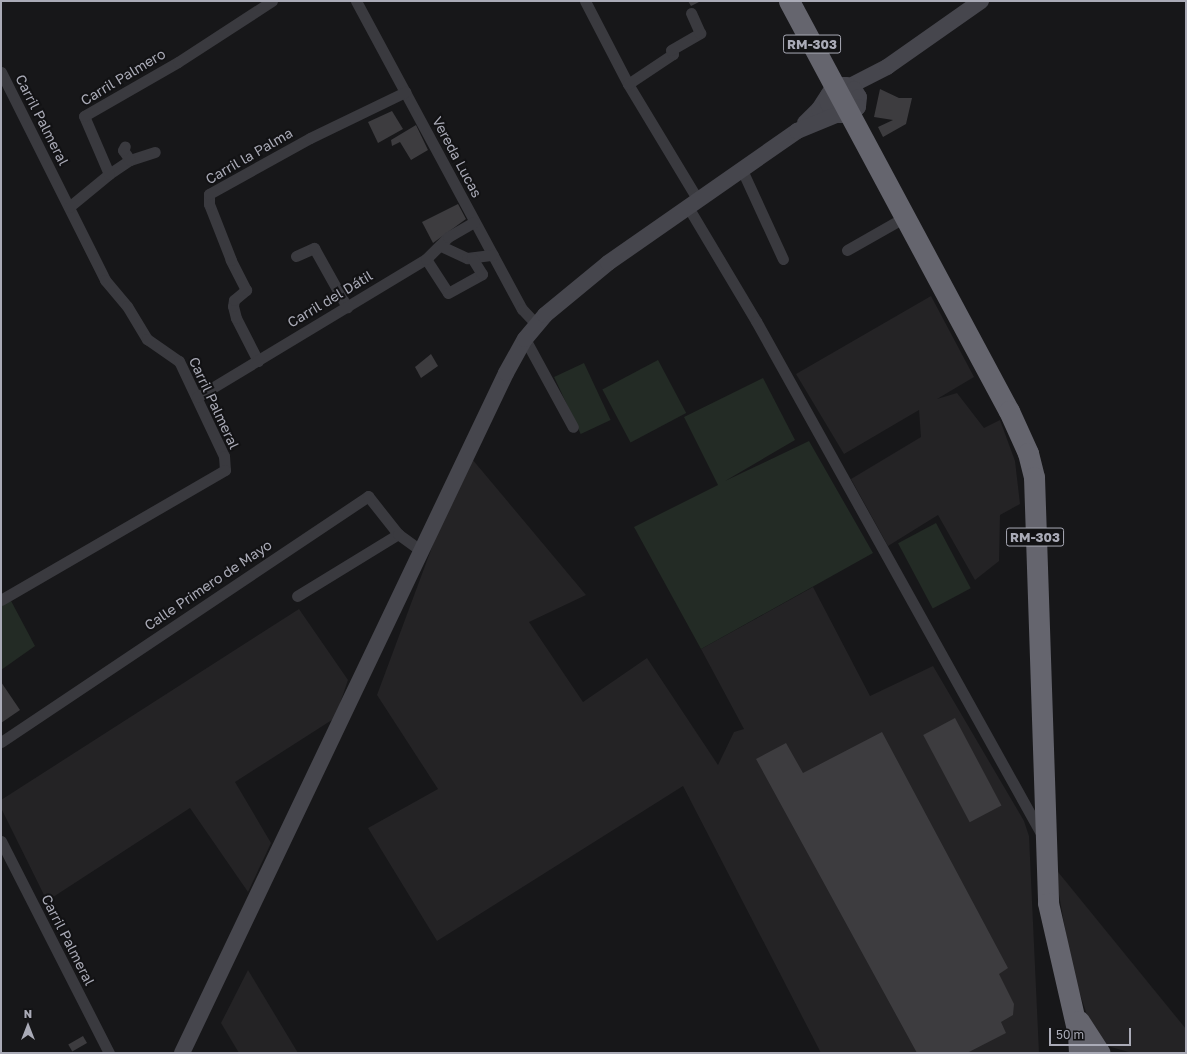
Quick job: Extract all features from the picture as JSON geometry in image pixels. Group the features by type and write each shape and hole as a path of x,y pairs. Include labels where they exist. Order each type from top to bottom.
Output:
{"highway":[{"name":"RM-303","path":"789,1 838,89 1009,411 1028,453 1034,478 1048,904 1070,1001 1079,1053"},
{"name":"RM-303","path":"1070,1001 1083,1031 1100,1053"}],"main road":[{"path":"797,131 848,110 887,67 972,4"},
{"path":"182,1053 421,551 525,339 536,324 585,281 693,203 797,131 838,89 887,67"}],"street":[{"name":"Carril Palmero","path":"109,174 84,116 178,62 272,1"},
{"name":"Vereda Lucas","path":"356,1 522,309 536,324"},
{"path":"585,1 756,321 1046,842"},
{"path":"628,84 673,54 671,50 700,33 691,13"},
{"name":"Carril Palmeral","path":"1,72 105,280 128,306 147,339 179,361 224,456 225,470 1,600"},
{"name":"Carril la Palma","path":"258,360 236,318 233,306 234,300 246,290 231,260 209,204 209,194 310,138 405,92"},
{"path":"126,146 123,150 130,160"},
{"path":"69,207 109,174 130,160 155,152"},
{"path":"742,170 783,259"},
{"path":"847,250 905,217"},
{"name":"Carril del Dátil","path":"196,398 426,259 441,246 448,237 474,222"},
{"path":"441,246 454,254 472,258 493,255"},
{"path":"296,256 314,248 347,307"},
{"path":"426,259 448,293 482,274 472,258"},
{"path":"525,339 573,427"},
{"name":"Calle Primero de Mayo","path":"1,742 368,496 398,534 421,551"},
{"path":"297,596 398,534"},
{"name":"Carril Palmeral","path":"1,841 109,1053"}],"shaded area":[{"path":"931,296 974,377 937,399 957,393 984,428 1000,420 1015,461 1020,504 1000,515 999,561 975,580 938,515 888,546 851,479 921,437 919,410 844,454 796,374"},
{"path":"658,360 686,413 631,443 602,390"},
{"path":"584,363 611,420 581,434 554,377"},
{"path":"763,378 795,440 725,481 809,441 873,553 701,649 634,527 718,485 684,417"},
{"path":"467,453 586,595 529,622 583,702 647,658 718,765 734,732 744,729 701,649 813,587 870,696 933,666 1024,821 1029,836 1039,1053 821,1053 683,786 437,941 368,828 438,789 377,695"},
{"path":"936,523 971,588 933,609 898,543"},
{"path":"10,599 35,646 1,670 1,604"},
{"path":"299,609 348,680 335,718 235,782 271,843 248,892 190,808 47,901 1,808 1,800"},
{"path":"1054,867 1186,1029 1186,1053 1132,1053 1104,1045 1089,1021 1073,973"},
{"path":"248,970 298,1053 239,1053 221,1023"}],"building":[{"path":"688,1 701,1 691,6"},
{"path":"880,89 899,98 912,98 906,124 883,137 878,127 893,120 874,117"},
{"path":"392,111 403,129 378,143 368,122"},
{"path":"416,125 428,150 411,160 400,142 392,146 391,140"},
{"path":"458,204 466,219 433,243 422,222"},
{"path":"431,354 438,366 421,378 415,367"},
{"path":"1,682 20,710 1,723"},
{"path":"955,718 1001,805 970,822 923,735"},
{"path":"882,732 1008,968 999,974 1014,1004 1013,1015 1001,1022 1006,1033 967,1053 917,1053 756,759 786,743 803,773"},
{"path":"83,1036 87,1043 72,1051 68,1044"}]}
